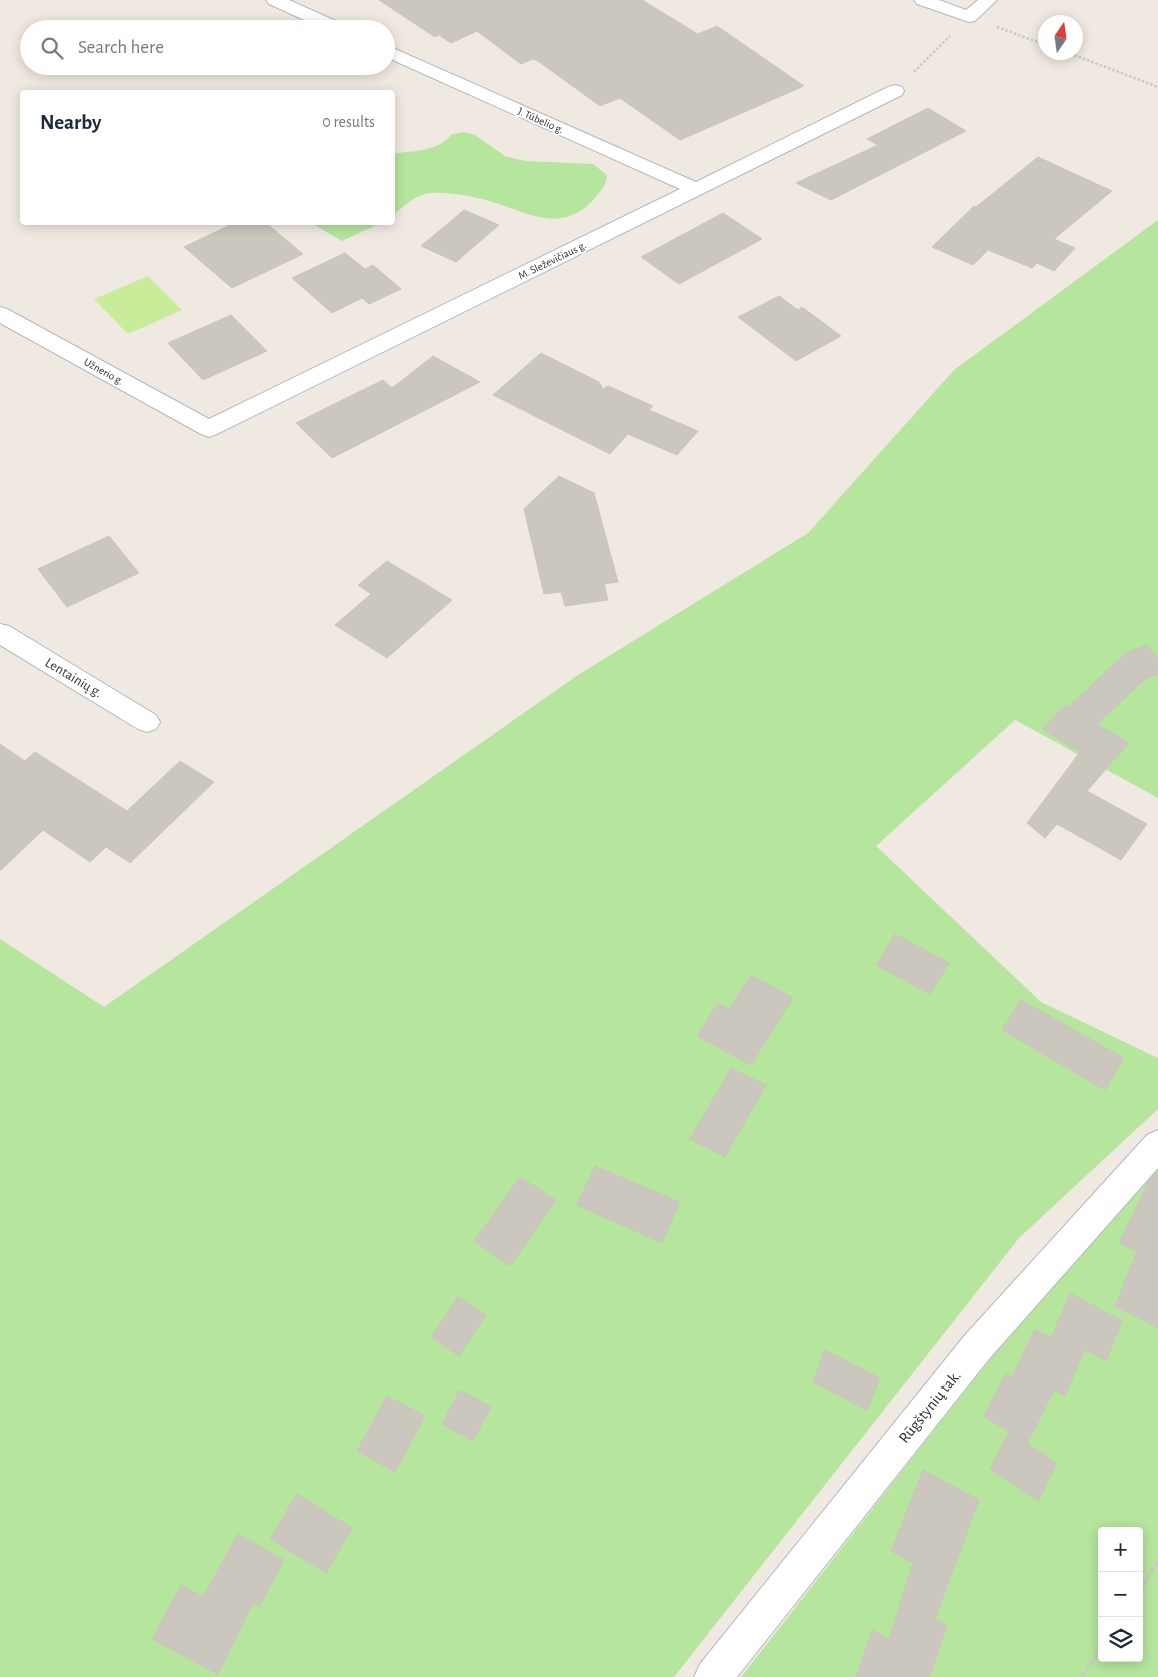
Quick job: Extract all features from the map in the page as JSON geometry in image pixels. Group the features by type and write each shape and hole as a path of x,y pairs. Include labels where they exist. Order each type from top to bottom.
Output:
{"street":[{"path":"275,0 319,20"},
{"path":"923,0 970,17 988,0"},
{"name":"J. Tūbelio g.","path":"395,54 696,189"},
{"name":"M. Sleževičiaus g.","path":"208,429 895,91"},
{"name":"Užnerio g.","path":"0,314 208,429"},
{"name":"Lentainių g.","path":"0,633 147,722"},
{"name":"Rūgštynių tak.","path":"713,1677 977,1347 1158,1145"}],"path":[{"path":"895,91 970,17 1038,42"},
{"path":"1083,58 1158,87"},
{"path":"1143,1584 1158,1562"},
{"path":"1082,1677 1098,1653"}],"green space":[{"path":"464,132 475,135 505,156 525,161 593,164 607,175 606,181 597,195 583,209 570,216 557,219 531,215 489,201 439,193 420,196 395,213 395,154 432,148 439,145 452,134"},
{"path":"1158,220 1158,798 1015,720 876,846 1041,1002 1158,1058 1158,1109 1019,1238 674,1677 0,1677 0,939 104,1007 578,675 808,533 954,370"},
{"path":"314,225 377,225 342,241"},
{"path":"148,276 182,310 128,334 94,299"},
{"path":"1158,1156 1158,1677 741,1677 963,1393 1133,1182"}],"building":[{"path":"379,0 642,0 698,34 717,26 804,86 680,140 620,98 600,106 538,61 533,59 521,64 477,31 451,43 439,35 435,37"},
{"path":"928,108 966,131 831,200 796,183 878,145 867,139"},
{"path":"1038,157 1112,191 1054,239 1075,248 1054,271 1037,263 1032,268 988,250 973,265 932,247 974,206 976,207"},
{"path":"464,210 499,225 456,262 421,246"},
{"path":"723,213 762,239 679,284 641,257"},
{"path":"230,225 269,225 303,254 232,288 184,247"},
{"path":"345,253 365,269 373,265 401,289 369,304 362,298 332,313 292,278"},
{"path":"779,296 798,310 802,307 841,336 796,361 738,317"},
{"path":"231,315 267,351 203,380 168,343"},
{"path":"541,353 599,382 603,389 608,386 653,406 649,410 698,431 677,455 628,434 610,454 493,395"},
{"path":"433,356 480,382 332,458 296,423 383,380 392,388"},
{"path":"559,476 594,493 618,582 604,584 608,600 565,606 561,592 544,594 524,509"},
{"path":"109,536 139,573 67,607 38,569"},
{"path":"387,561 452,600 387,658 335,625 371,594 358,585"},
{"path":"1147,645 1158,658 1158,675 1145,679 1097,724 1129,743 1087,791 1147,824 1121,860 1057,824 1045,838 1027,823 1080,752 1042,729 1065,705 1068,707 1127,652"},
{"path":"0,744 25,761 35,752 127,811 180,761 214,782 130,863 106,847 90,862 43,830 0,871"},
{"path":"895,934 949,963 930,994 876,965"},
{"path":"751,975 793,998 751,1065 697,1036 718,1003 729,1009"},
{"path":"1021,1000 1124,1058 1105,1090 1002,1030"},
{"path":"731,1068 766,1085 725,1157 690,1139"},
{"path":"595,1166 680,1202 662,1243 577,1205"},
{"path":"1158,1171 1158,1328 1115,1306 1137,1251 1119,1243 1149,1181"},
{"path":"520,1177 556,1200 510,1266 474,1241"},
{"path":"1070,1293 1122,1321 1106,1361 1085,1349 1065,1396 1054,1390 1027,1444 984,1416 1006,1373 1012,1377 1035,1329 1051,1338"},
{"path":"458,1297 486,1315 459,1356 431,1337"},
{"path":"825,1350 880,1378 867,1410 813,1382"},
{"path":"460,1390 491,1407 473,1441 442,1424"},
{"path":"387,1396 425,1416 395,1472 357,1451"},
{"path":"1009,1432 1057,1463 1038,1501 990,1469"},
{"path":"923,1470 979,1500 935,1619 947,1626 930,1677 856,1677 872,1630 889,1639 913,1563 891,1551"},
{"path":"297,1494 352,1528 326,1573 270,1539"},
{"path":"238,1534 284,1560 259,1607 253,1603 218,1674 152,1639 181,1585 203,1597"}]}
